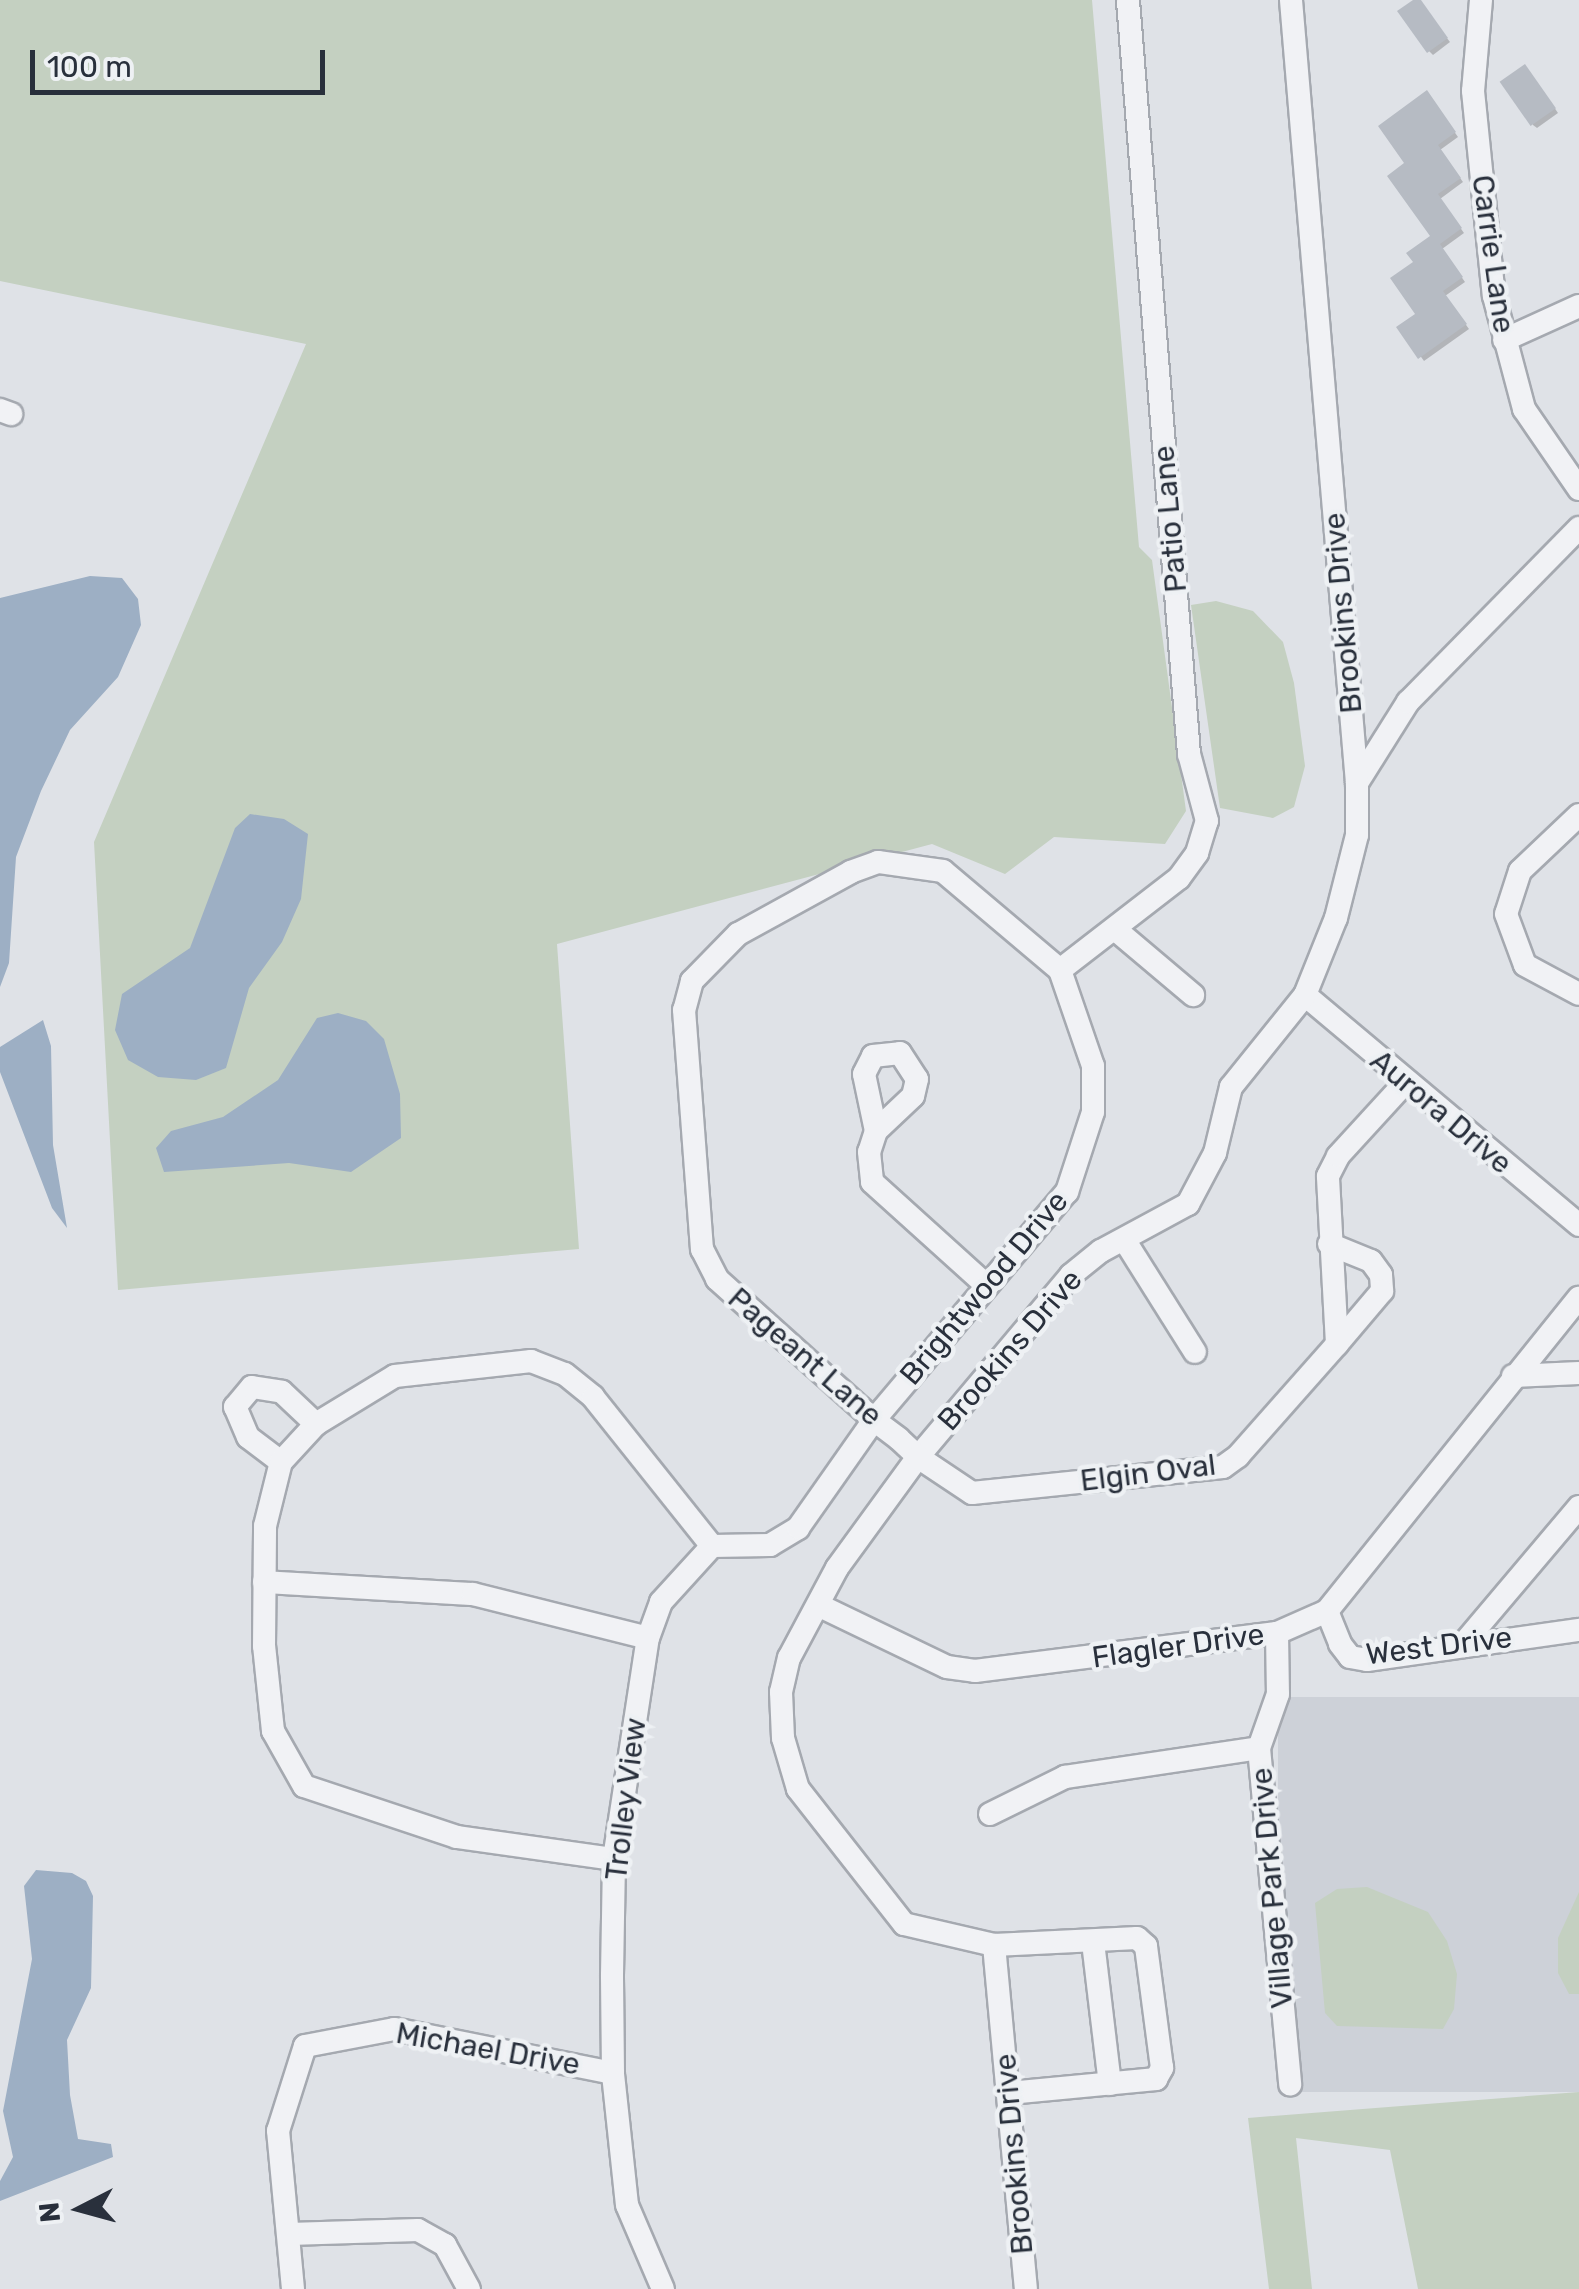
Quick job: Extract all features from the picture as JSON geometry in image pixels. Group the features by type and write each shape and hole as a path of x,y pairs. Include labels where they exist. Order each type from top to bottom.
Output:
{"street":[{"name":"Patio Lane","path":"1060,970 1179,878 1197,853 1207,822 1188,754 1128,0"},
{"name":"Brookins Drive","path":"1026,2289 994,1945 904,1924 798,1790 783,1738 780,1692 788,1658 837,1568 918,1457 1071,1274 1188,1204 1215,1153 1231,1086 1305,996 1336,918 1357,835 1357,784 1290,0"},
{"name":"Carrie Lane","path":"1480,0 1473,91 1504,340 1524,408 1579,489"},
{"path":"1504,340 1579,306"},
{"path":"1357,784 1408,702 1579,528"},
{"path":"1579,814 1520,871 1510,890 1508,928 1525,965 1545,982 1579,994"},
{"name":"Pageant Lane","path":"918,1457 716,1280 702,1248 684,1010 692,981 738,934 878,862 944,872 1060,970"},
{"path":"1116,930 1193,995"},
{"name":"Brightwood Drive","path":"874,1420 1067,1192 1088,1146 1093,1066 1060,970"},
{"name":"Aurora Drive","path":"1305,996 1404,1084 1579,1226"},
{"path":"1337,1344 1328,1176 1338,1156 1404,1084"},
{"path":"876,1131 869,1152 872,1182 987,1286"},
{"path":"1125,1241 1194,1352"},
{"name":"Elgin Oval","path":"918,1457 972,1493 1223,1467 1382,1290 1381,1275 1371,1261 1330,1244"},
{"name":"Flagler Drive","path":"818,1604 946,1667 974,1671 1277,1633 1327,1610 1579,1298"},
{"path":"614,1860 457,1837 304,1786 273,1731 264,1582 265,1526 282,1462 316,1424 394,1376 532,1362 565,1374 593,1396 712,1546 770,1545 798,1528 874,1420"},
{"path":"1513,1376 1579,1374"},
{"path":"282,1462 248,1437 235,1408 252,1387 282,1392 316,1424"},
{"path":"1464,1643 1579,1508"},
{"name":"Trolley View","path":"662,2289 627,2206 613,2072 614,1860 648,1638 660,1602 712,1546"},
{"path":"264,1582 473,1594 648,1638"},
{"name":"West Drive","path":"1327,1610 1350,1657 1428,1653 1464,1643 1579,1630"},
{"name":"Village Park Drive","path":"1277,1633 1278,1694 1259,1748 1290,2085"},
{"path":"990,1814 1065,1777 1259,1748"},
{"path":"994,1945 1137,1938 1146,1946 1162,2068 1156,2079 1010,2094"},
{"path":"1093,1942 1110,2084"},
{"name":"Michael Drive","path":"289,2234 278,2131 305,2046 394,2028 613,2072"},
{"path":"294,2289 289,2234 418,2230 444,2245 469,2289"}],"shaded area":[{"path":"1278,1697 1579,1697 1579,2092 1278,2092"}],"green space":[{"path":"0,0 1092,0 1139,547 1152,560 1186,811 1165,844 1054,837 1005,874 932,844 557,944 579,1249 118,1290 94,842 306,344 0,281"},
{"path":"1216,601 1253,611 1283,642 1294,683 1305,766 1294,807 1273,818 1220,808 1191,605"},
{"path":"1367,1887 1428,1912 1447,1941 1457,1974 1454,2009 1443,2029 1337,2026 1325,2013 1315,1903 1337,1889"},
{"path":"1579,1892 1579,1994 1569,1994 1558,1973 1558,1938"},
{"path":"1579,2092 1579,2289 1418,2289 1390,2150 1296,2138 1312,2289 1269,2289 1248,2118"}],"water":[{"path":"90,576 122,578 138,599 141,625 118,677 70,730 41,791 16,857 9,963 0,987 0,598"},
{"path":"250,814 284,819 308,834 301,899 282,942 249,988 226,1068 196,1080 158,1077 128,1060 115,1030 122,994 190,948 235,828"},
{"path":"338,1013 366,1021 384,1039 400,1094 401,1138 351,1172 289,1163 164,1172 156,1148 171,1131 223,1117 278,1080 317,1018"},
{"path":"43,1020 51,1046 53,1145 67,1228 52,1208 0,1072 0,1047"},
{"path":"36,1870 72,1873 86,1881 93,1896 91,1988 67,2040 70,2095 78,2139 111,2144 113,2157 0,2201 0,2181 13,2157 3,2111 32,1959 24,1886"}],"building":[{"path":"1413,0 1421,0 1448,38 1427,53 1397,11"},
{"path":"1525,64 1556,108 1531,126 1500,82"},
{"path":"1427,90 1456,132 1438,145 1461,178 1438,194 1462,228 1440,244 1463,277 1443,291 1467,324 1418,359 1396,327 1415,314 1390,278 1413,262 1406,253 1430,236 1387,176 1404,163 1378,126"}]}
